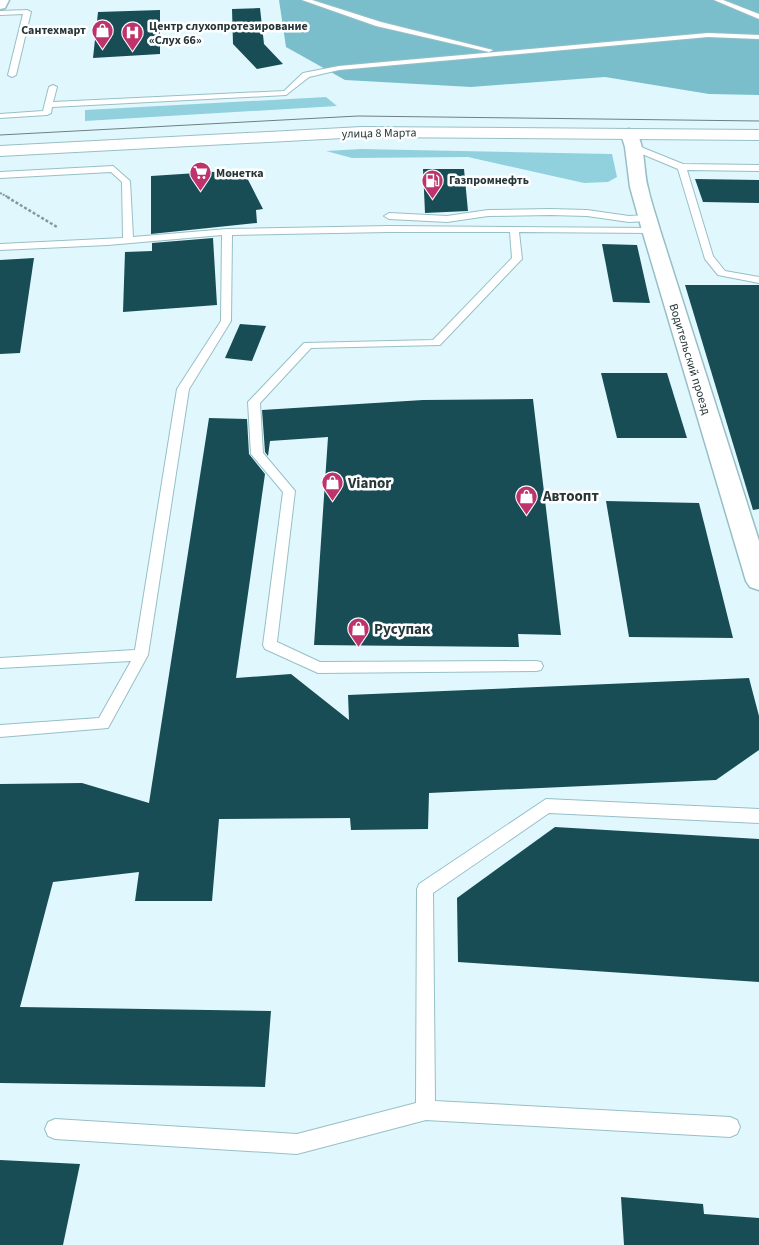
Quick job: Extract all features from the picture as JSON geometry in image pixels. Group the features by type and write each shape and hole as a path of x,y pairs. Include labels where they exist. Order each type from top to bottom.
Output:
{"main road":[{"name":"улица 8 Марта","path":"0,151 362,132 631,140 759,135"}],"street":[{"path":"0,6 2,0"},
{"name":"Водительский проезд","path":"631,140 649,224 759,581"}],"lane":[{"path":"305,0 379,24 502,53"},
{"path":"717,0 759,17"},
{"path":"0,13 27,12 12,75"},
{"path":"49,105 286,93 306,75 339,68 708,35 759,37"},
{"path":"0,116 47,113 53,86"},
{"path":"631,140 682,167 759,168"},
{"path":"682,167 708,257 722,273 759,280"},
{"path":"0,175 113,169 126,181 128,240"},
{"path":"389,216 446,219 488,213 587,213 649,224"},
{"path":"0,247 108,242 227,232 379,229 514,230 649,224"},
{"path":"514,230 517,259 436,343 308,345 254,402 257,454 288,491 270,645 318,668 536,666"},
{"path":"0,731 103,724 141,655 183,389 226,321 227,232"},
{"path":"104,254 108,242"},
{"path":"0,663 141,655"},
{"path":"426,1110 425,889 546,806 759,816"},
{"path":"55,1129 298,1144 426,1110 730,1128"}],"path":[{"path":"0,193 35,212 80,243"}],"shaded area":[{"path":"279,0 759,0 759,95 709,94 605,77 471,87 345,80 286,47"},
{"path":"326,97 337,106 85,121 85,110"},
{"path":"361,149 612,154 617,177 608,182 584,183 468,157 352,158 326,151"}],"building":[{"path":"260,8 264,44 283,64 257,69 233,44 232,9"},
{"path":"160,10 160,54 93,58 98,12"},
{"path":"423,169 464,169 468,211 425,213"},
{"path":"243,170 263,209 256,210 257,223 151,234 151,176"},
{"path":"695,179 759,180 759,203 703,202"},
{"path":"213,238 217,305 123,312 125,252 152,251 152,243"},
{"path":"602,244 637,245 650,303 613,302"},
{"path":"34,258 20,353 0,354 0,260"},
{"path":"685,285 759,285 759,509 753,510"},
{"path":"240,324 266,326 252,361 225,358"},
{"path":"601,373 667,373 687,438 617,438"},
{"path":"533,399 561,635 518,634 519,647 314,645 328,437 270,441 268,456 265,452 262,410 423,400"},
{"path":"209,418 247,419 249,454 265,474 236,678 291,674 349,720 348,695 749,678 759,716 759,750 716,780 429,793 428,829 351,830 350,818 219,819 212,901 135,901 139,872 53,882 20,1007 271,1011 265,1087 0,1083 0,784 82,783 149,803"},
{"path":"606,501 699,503 733,638 629,637"},
{"path":"555,827 759,839 759,982 458,962 457,898"},
{"path":"0,1160 80,1164 63,1245 0,1245"},
{"path":"621,1197 703,1204 704,1214 759,1218 759,1245 624,1245"}],"tram line":[{"path":"0,135 358,116 759,121"}],"place":[{"name":"Сантехмарт","path":"102,49"},
{"name":"Центр слухопротезирование «Слух 66»","path":"133,52"},
{"name":"Монетка","path":"200,192"},
{"name":"Газпромнефть","path":"433,199"},
{"name":"Vianor","path":"332,502"},
{"name":"Автоопт","path":"527,515"},
{"name":"Русупак","path":"358,648"}]}
